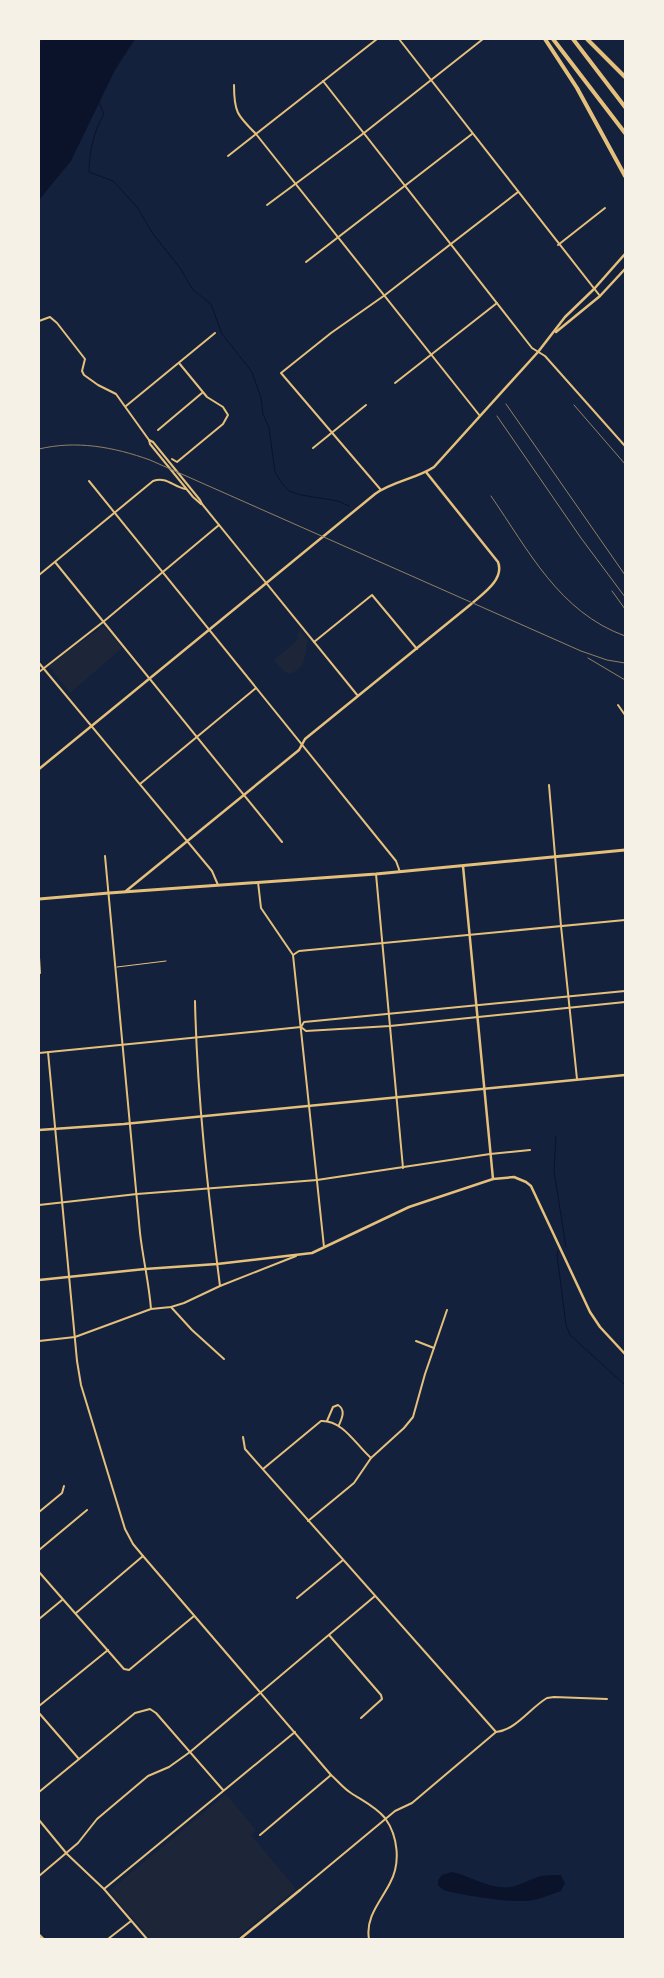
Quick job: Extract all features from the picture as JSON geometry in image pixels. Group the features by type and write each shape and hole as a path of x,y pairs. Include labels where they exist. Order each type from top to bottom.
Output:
{"highway":[{"path":"545,39 577,88 625,176"},
{"path":"553,39 625,133"},
{"path":"573,39 625,107"},
{"path":"586,39 625,76"}],"main road":[{"path":"39,899 400,872 625,850"},
{"path":"39,1935 43,1939"}],"street":[{"path":"228,156 377,39"},
{"path":"399,39 558,245 600,296"},
{"path":"267,205 364,133 483,39"},
{"path":"324,81 532,348 546,356 625,444"},
{"path":"234,85 234,104 239,117 256,134 480,416"},
{"path":"306,262 472,134"},
{"path":"381,490 281,373 518,192"},
{"path":"558,245 605,208"},
{"path":"39,769 381,490 426,472 444,456 538,352 565,317 594,289 625,254"},
{"path":"553,334 600,296 625,268"},
{"path":"395,383 498,303"},
{"path":"39,321 50,317 53,320 85,359 82,371 84,375 98,386 116,394 150,444 186,489 202,504"},
{"path":"125,406 215,333"},
{"path":"172,460 177,462 227,420 228,415 226,410 203,392 179,363"},
{"path":"158,430 203,392"},
{"path":"313,448 366,406"},
{"path":"149,440 153,442 358,696"},
{"path":"125,892 299,750 305,740 488,589 499,572 500,567 426,472"},
{"path":"39,576 154,481 160,479 168,480 186,489"},
{"path":"89,482 113,514 396,860 400,872"},
{"path":"39,672 103,622 219,524"},
{"path":"55,562 282,842"},
{"path":"314,642 372,595 416,649"},
{"path":"39,663 187,841 214,875 218,885"},
{"path":"140,784 256,688"},
{"path":"618,706 625,715"},
{"path":"549,785 577,1080"},
{"path":"105,856 137,1194 151,1309"},
{"path":"463,866 468,935 493,1179"},
{"path":"376,874 403,1168"},
{"path":"258,882 261,908 294,955 324,1247"},
{"path":"294,955 299,951 625,920"},
{"path":"39,956 40,973"},
{"path":"301,1027 304,1022 625,991"},
{"path":"195,1001 202,1115 220,1286"},
{"path":"39,1053 301,1027 306,1031 390,1026 625,1002"},
{"path":"48,1052 81,1385 125,1529 132,1544 142,1556 331,1775 350,1792 369,1804 386,1820 395,1842 396,1866 390,1885 373,1912 369,1924 369,1939"},
{"path":"39,1130 130,1123 625,1075"},
{"path":"39,1204 137,1194 317,1180 490,1154 530,1150"},
{"path":"39,1280 217,1264 312,1253 410,1207 493,1179 514,1177 531,1186 590,1312 600,1327 625,1354"},
{"path":"39,1341 75,1337 151,1309 171,1307 184,1303 220,1286 296,1256"},
{"path":"171,1307 192,1330 224,1359"},
{"path":"308,1521 354,1483 371,1458 404,1428 413,1417 447,1310"},
{"path":"416,1341 434,1348"},
{"path":"327,1421 333,1407 338,1405 343,1412 339,1425"},
{"path":"263,1469 316,1424 327,1421 339,1425 371,1458"},
{"path":"243,1438 246,1449 263,1469 496,1732"},
{"path":"39,1512 62,1493 64,1486"},
{"path":"39,1550 87,1510"},
{"path":"76,1613 142,1556"},
{"path":"297,1598 343,1560"},
{"path":"39,1572 124,1668 129,1670 194,1616"},
{"path":"39,1876 67,1854 97,1819 148,1776 169,1767 190,1752 375,1596"},
{"path":"39,1619 62,1600"},
{"path":"329,1634 381,1695 382,1699 380,1702 361,1718"},
{"path":"39,1706 108,1650"},
{"path":"240,1939 395,1811 412,1803 496,1732 502,1731 547,1698 607,1698"},
{"path":"39,1792 135,1713 150,1709 156,1713 223,1790"},
{"path":"39,1713 79,1759"},
{"path":"104,1889 295,1732"},
{"path":"260,1835 331,1775"},
{"path":"39,1820 67,1854 104,1889 147,1939"},
{"path":"108,1939 131,1921"}],"lane":[{"path":"117,967 166,961"}],"shaded area":[{"path":"41,39 135,39 115,70 71,161 39,200 39,47"},
{"path":"104,626 122,648 70,693 48,665"},
{"path":"300,630 308,640 304,660 299,668 289,674 274,660 299,639 297,635"},
{"path":"226,1794 256,1830 251,1835 296,1889 235,1939 151,1939 109,1891"},
{"path":"452,1872 501,1887 513,1886 540,1876 549,1875 561,1875 565,1883 561,1891 538,1899 529,1901 506,1900 471,1896 443,1890 438,1885 438,1880 442,1875"}],"waterway":[{"path":"99,103 104,114 97,127 93,142 89,172 113,181 128,197 137,207 153,234 180,268 193,290 211,304 222,334 252,372 261,398 263,414 269,428 275,472 281,482 289,491 301,495 338,501 349,506"},
{"path":"556,1136 554,1171 566,1247"},
{"path":"558,1251 566,1325 570,1335 625,1385"}],"railway":[{"path":"506,404 625,575"},
{"path":"574,405 625,464"},
{"path":"497,416 581,538 625,597"},
{"path":"39,449 67,445 95,446 109,448 150,460 581,651 607,660 625,663"},
{"path":"491,496 533,558 564,596 582,612 602,625 625,636"},
{"path":"612,591 625,609"},
{"path":"588,658 625,680"}]}
